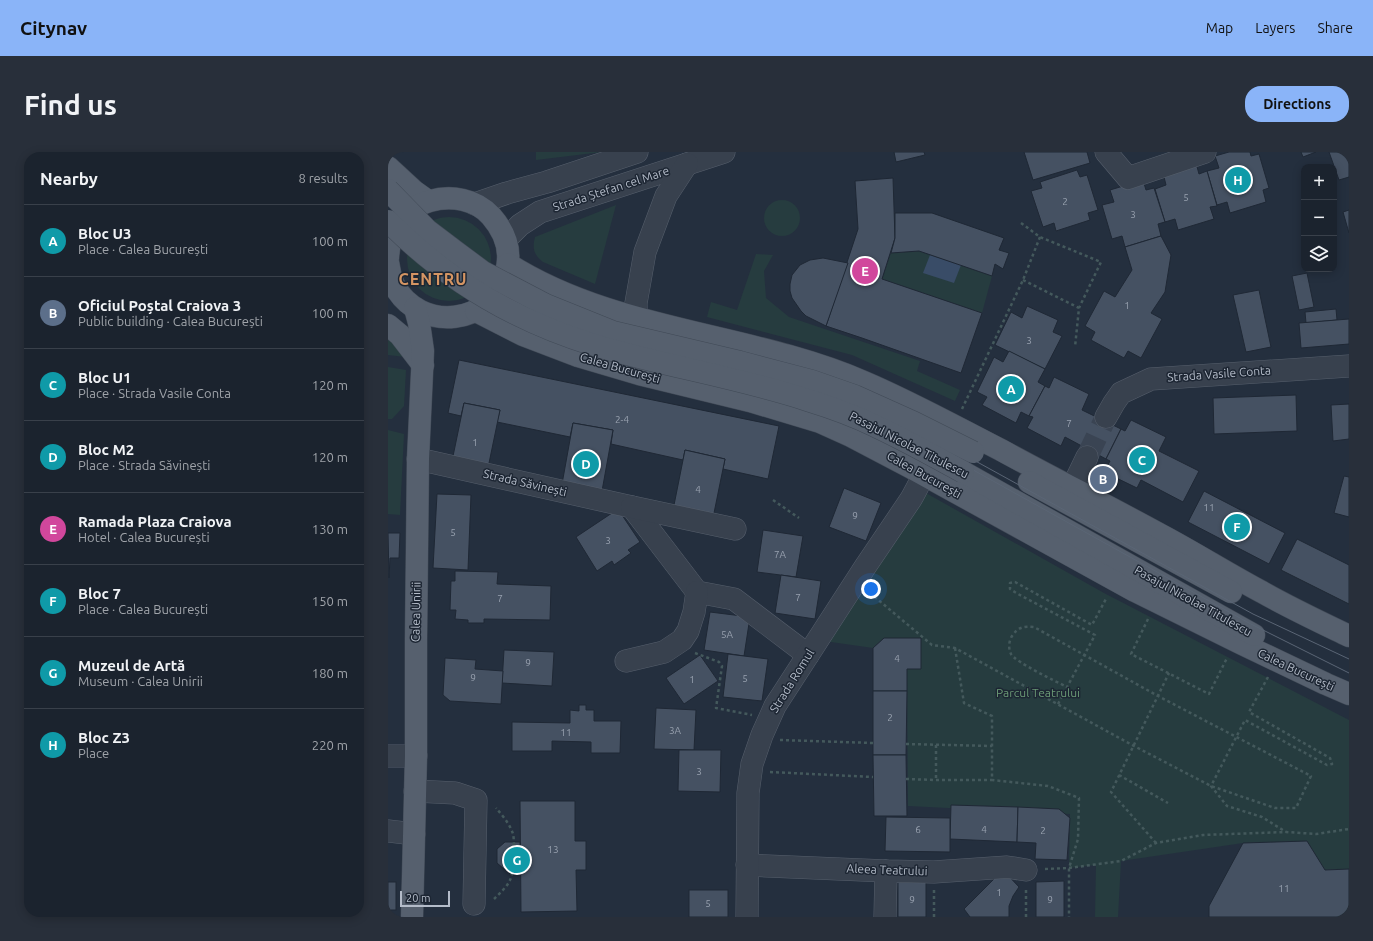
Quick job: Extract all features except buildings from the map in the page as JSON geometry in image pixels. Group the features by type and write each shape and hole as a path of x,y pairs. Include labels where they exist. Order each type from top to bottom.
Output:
{"main road":[{"path":"388,167 414,191 428,201"},
{"name":"Pasajul Nicolae Titulescu","path":"388,190 427,230 483,272 546,305 613,332 740,362 812,381 855,396 909,420 973,452 1257,606 1349,644"},
{"path":"388,258 388,249 391,239 401,220 418,206 428,201 456,198 475,204 488,213 499,225 506,239 508,247 508,264 504,280 496,295 476,311 463,316 448,318 434,316 401,300"},
{"name":"Pasajul Nicolae Titulescu","path":"388,221 409,242 473,290 504,309 532,322 593,345 735,380 812,401 874,425 963,472 1349,688"},
{"name":"Calea Unirii","path":"388,262 394,285 422,337 423,365 418,459 416,756 412,917"},
{"path":"508,264 526,275 561,292 596,305 636,317 790,356 817,364 864,382 954,426 1161,535 1262,593 1349,636"},
{"name":"Calea București","path":"476,311 523,335 578,356 640,374 750,401 820,422 857,439 923,474 1135,591 1240,643 1349,694"},
{"path":"388,325 400,335 423,365"}],"street":[{"path":"475,204 638,152"},
{"name":"Strada Ștefan cel Mare","path":"506,239 520,226 540,212 724,152"},
{"path":"1106,152 1128,178 1205,152"},
{"path":"636,317 636,303 645,252 666,196 687,164"},
{"name":"Strada Vasile Conta","path":"1106,417 1121,393 1151,379 1349,366"},
{"name":"Strada Romul","path":"747,917 748,793 752,764 760,739 775,706 856,580 911,499 923,474 954,426"},
{"path":"1072,488 1087,457"},
{"name":"Strada Săvinești","path":"418,459 735,529"},
{"path":"632,507 696,592 734,599 808,655"},
{"path":"626,661 664,652 682,640 688,631 694,612 696,592"},
{"path":"388,756 416,756"},
{"path":"415,791 455,793 476,800 474,904"},
{"path":"388,830 414,834"},
{"name":"Aleea Teatrului","path":"747,865 934,872 1007,867 1026,870"},
{"path":"885,917 886,871"}],"path":[{"path":"1021,223 1040,237 1101,262 1079,308 1075,346"},
{"path":"954,426 1023,280 1040,237"},
{"path":"1023,280 1079,308"},
{"path":"773,500 799,518"},
{"path":"856,580 932,645 954,648 1211,786 1275,808 1296,808 1311,776 1158,696 1034,627 1024,626 1016,631 1011,637 1009,646 1011,654 1018,661 1067,687"},
{"path":"1058,704 1095,635 1018,594 1010,589 1010,583 1014,582 1092,625 1110,592"},
{"path":"1150,615 1131,654 1209,694 1228,656"},
{"path":"682,640 693,653 719,662 722,666 716,708 770,718"},
{"path":"954,648 964,703 992,716 992,780"},
{"path":"1156,843 1110,792 1170,673"},
{"path":"1211,786 1245,720 1327,765 1332,764 1330,758 1249,712 1268,676"},
{"path":"760,739 873,743"},
{"path":"906,744 992,746"},
{"path":"936,745 936,780"},
{"path":"751,771 873,777"},
{"path":"1119,776 1168,802"},
{"path":"906,779 992,780 1048,786 1079,798 1078,839 1070,868 1070,917"},
{"path":"1211,786 1227,806 1262,818 1286,832"},
{"path":"474,904 494,899 511,880 513,870 513,835 509,826 496,808 476,800"},
{"path":"1026,917 1026,870 1070,868 1121,861 1156,843 1203,835 1286,832 1316,834 1349,829"},
{"path":"934,872 934,917"}],"green space":[{"path":"536,152 602,152 536,160"},
{"path":"782,200 792,203 797,208 800,218 797,228 792,233 782,236 772,233 767,228 764,218 767,208 772,203"},
{"path":"616,205 595,284 543,262 534,251 535,237"},
{"path":"449,217 465,220 479,229 488,243 491,259 488,275 479,289 465,298 449,301 433,298 419,289 410,275 407,259 410,243 419,229 433,220"},
{"path":"919,251 992,276 982,313 882,279 891,253"},
{"path":"756,254 773,255 764,271 766,298 789,317 920,361 917,371 960,390 955,401 852,355 707,317 711,302 737,310"},
{"path":"388,338 405,357 388,355"},
{"path":"388,367 406,370 404,406 392,419 388,419"},
{"path":"388,430 404,434 400,515 388,514"},
{"name":"Parcul Teatrului","path":"917,488 1104,593 1349,720 1349,917 1209,917 1209,906 1243,843 1121,861 1118,917 1095,917 1096,865 1069,868 1070,814 908,806 907,669 921,669 921,638 884,638 873,648 817,640"}],"water":[{"path":"930,255 961,265 954,283 923,273"}],"tunnel":[{"path":"1087,457 1106,417"}],"tram line":[{"path":"388,198 429,238 466,267 518,297 561,318 595,331 809,385 858,403 970,458 1253,614 1349,659"},
{"path":"388,211 403,227 432,251 466,276 509,303 559,327 596,339 804,393 855,411 966,466 1249,623 1349,673"}],"place":[{"name":"Bloc Z3","path":"1238,180"},
{"name":"Ramada Plaza Craiova","path":"865,271"},
{"name":"Bloc U3","path":"1011,389"},
{"name":"Bloc U1","path":"1142,460"},
{"name":"Bloc M2","path":"586,464"},
{"name":"Oficiul Poștal Craiova 3","path":"1103,479"},
{"name":"Bloc 7","path":"1237,527"},
{"name":"Muzeul de Artă","path":"517,860"}],"district":[{"name":"CENTRU","path":"433,279"}]}
